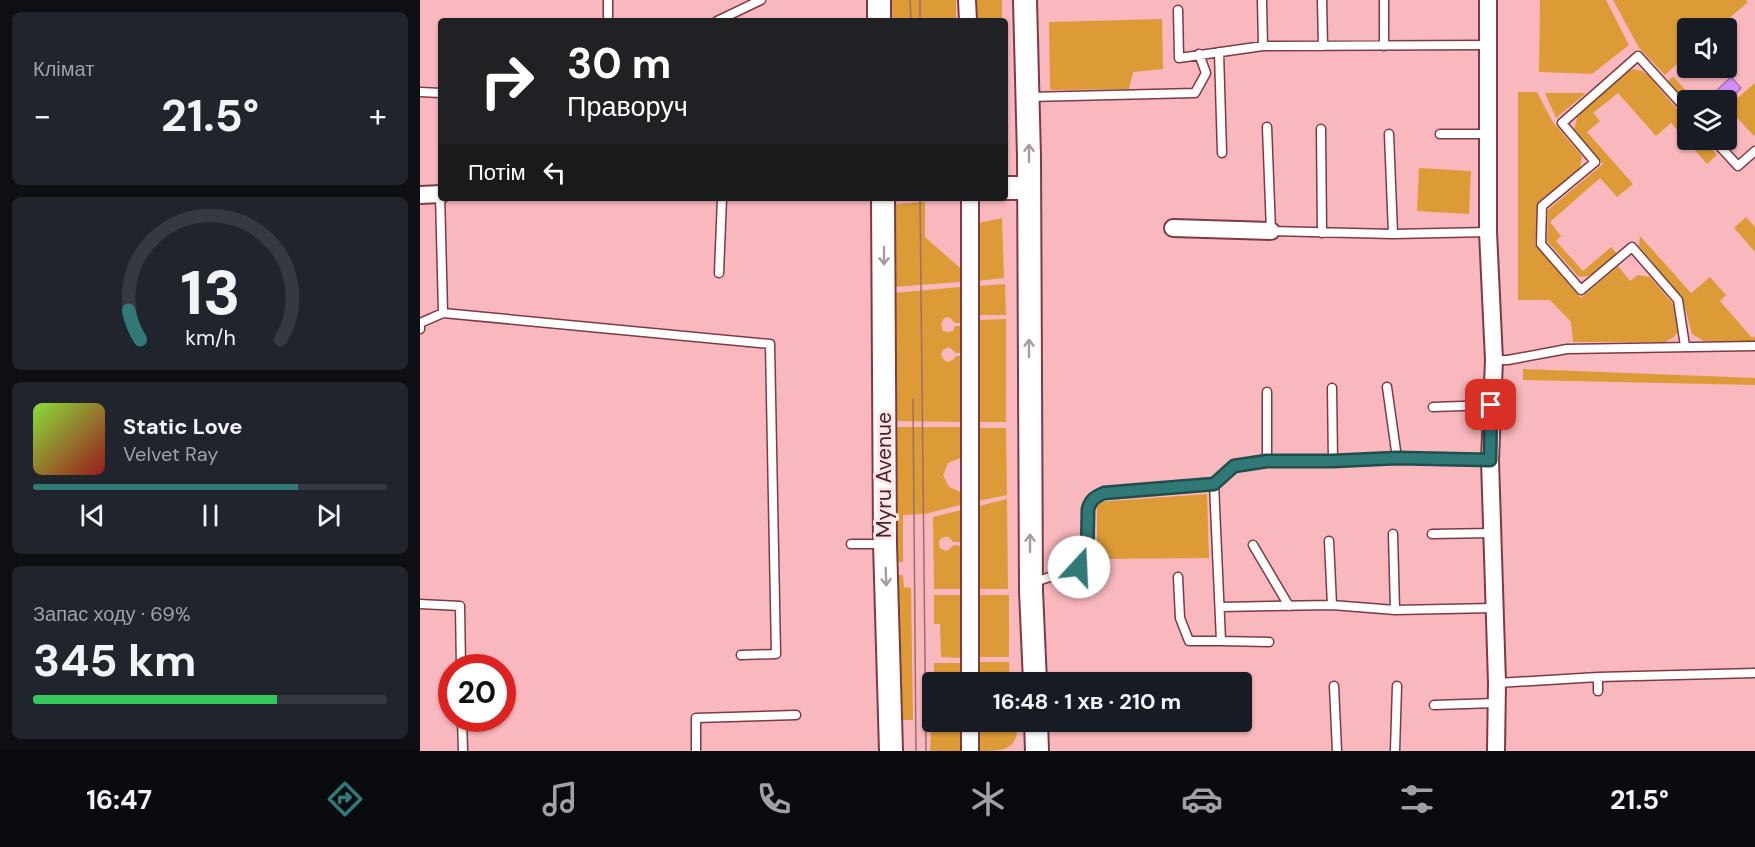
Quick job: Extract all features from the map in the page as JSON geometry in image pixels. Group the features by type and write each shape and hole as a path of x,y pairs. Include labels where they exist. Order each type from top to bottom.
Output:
{"street":[{"path":"879,0 879,18"},
{"path":"967,0 968,18"},
{"path":"1025,0 1028,97 1031,583 1035,672"},
{"path":"1488,0 1488,232 1494,360 1490,460 1494,533 1496,751"},
{"path":"1008,188 1028,188"},
{"path":"420,195 438,194"},
{"name":"Myru Avenue","path":"883,201 885,544 891,751"},
{"path":"970,201 970,672"},
{"path":"1173,228 1271,231"},
{"path":"970,732 970,751"},
{"path":"1036,732 1036,751"}],"lane":[{"path":"608,0 608,15"},
{"path":"723,18 761,0"},
{"path":"1262,0 1263,46"},
{"path":"1322,0 1323,46"},
{"path":"1384,0 1384,46"},
{"path":"1178,10 1179,58 1263,46 1488,45"},
{"path":"1219,52 1222,153"},
{"path":"1028,97 1195,93 1206,73 1199,54"},
{"path":"1677,99 1638,56 1562,123 1595,162 1542,206 1541,244 1581,290 1632,247 1678,300 1685,346"},
{"path":"420,92 438,93"},
{"path":"1267,127 1271,231 1394,234 1488,232"},
{"path":"1321,129 1322,233"},
{"path":"1389,134 1394,234"},
{"path":"1440,134 1487,134"},
{"path":"1723,150 1738,166 1755,151"},
{"path":"441,201 443,313"},
{"path":"719,273 722,201"},
{"path":"420,329 420,323 443,313 770,344 776,654 741,655"},
{"path":"1494,360 1508,360 1567,349 1755,346"},
{"path":"1387,387 1397,458"},
{"path":"1332,388 1333,461"},
{"path":"1267,392 1267,461"},
{"path":"1433,406 1491,405"},
{"path":"1031,583 1079,567 1087,562 1088,509 1095,496 1104,493 1214,484 1234,466 1267,461 1397,458 1490,460"},
{"path":"1214,484 1221,641"},
{"path":"1432,534 1494,533"},
{"path":"1393,534 1395,610"},
{"path":"1329,541 1332,605"},
{"path":"851,544 885,544"},
{"path":"1253,545 1289,606"},
{"path":"1178,577 1180,618 1189,641 1269,642"},
{"path":"420,604 460,606 461,654"},
{"path":"1220,606 1332,605 1395,610 1494,608"},
{"path":"1497,683 1598,677 1755,673"},
{"path":"1598,677 1598,691"},
{"path":"1334,686 1337,751"},
{"path":"1395,751 1397,686"},
{"path":"1434,705 1496,704"},
{"path":"696,751 696,718 796,715"},
{"path":"462,732 463,751"}],"shaded area":[{"path":"890,0 956,0 956,18 890,18"},
{"path":"975,0 1002,0 1002,18 975,18"},
{"path":"1540,0 1606,0 1629,45 1592,74 1539,72"},
{"path":"1613,0 1746,0 1748,2 1730,18 1677,18 1677,64 1665,75 1639,48"},
{"path":"1162,19 1163,69 1133,72 1129,89 1050,90 1049,22"},
{"path":"1633,69 1648,75 1677,109 1677,130 1671,123 1656,136 1618,93 1593,113 1600,121 1587,132 1633,184 1617,197 1600,178 1550,222 1561,236 1556,241 1583,271 1611,247 1617,254 1589,276 1578,276 1547,241 1548,210 1603,164 1574,130 1578,114 1625,73"},
{"path":"1673,76 1685,90 1677,90 1677,92 1668,81"},
{"path":"1730,78 1741,88 1737,92 1737,90 1717,90"},
{"path":"1755,83 1754,136 1737,118 1737,98"},
{"path":"1518,92 1537,92 1552,121 1582,156 1580,168 1540,201 1535,244 1581,298 1618,266 1630,281 1638,275 1650,277 1673,304 1678,331 1674,337 1665,342 1573,342 1571,322 1550,300 1518,300"},
{"path":"1545,93 1586,93 1556,118"},
{"path":"1695,150 1712,150 1717,155 1707,164"},
{"path":"1419,168 1471,171 1469,214 1417,211"},
{"path":"925,202 925,237 960,268 960,282 893,287 893,210 896,204"},
{"path":"1746,217 1755,227 1755,252 1734,228"},
{"path":"1002,218 1004,278 978,281 978,223"},
{"path":"1640,236 1691,293 1710,277 1726,295 1720,301 1752,338 1755,336 1755,341 1704,341 1692,334 1682,297 1639,246"},
{"path":"1005,284 1006,315 978,315 978,286"},
{"path":"960,287 960,323 955,323 949,317 944,318 941,324 943,331 948,332 953,331 955,326 960,326 960,353 956,353 949,347 941,354 948,362 960,356 960,422 894,421 893,293"},
{"path":"1006,319 1006,422 978,422 978,320"},
{"path":"1523,369 1755,378 1755,385 1523,380"},
{"path":"894,427 960,427 960,458 948,463 943,475 949,487 960,492 960,505 925,514 903,515 903,562 896,563"},
{"path":"979,428 1006,428 1007,495 978,501"},
{"path":"1207,494 1209,558 1097,559 1097,502"},
{"path":"1007,499 1008,589 979,589 979,506"},
{"path":"961,510 961,542 953,542 946,537 942,538 939,544 941,549 947,551 954,545 961,546 961,589 934,589 933,517"},
{"path":"896,575 903,575 904,587 911,588 913,720 900,720"},
{"path":"934,595 961,595 961,658 941,657 940,624 934,624"},
{"path":"979,595 1009,595 1009,657 979,657"},
{"path":"980,662 1009,662 1010,672 980,672"},
{"path":"934,663 961,663 961,672 934,672"},
{"path":"931,732 961,732 961,751 930,751"},
{"path":"980,732 1017,732 1010,746 1000,750 980,751"}],"tram line":[{"path":"910,0 911,18"},
{"path":"920,0 920,18"},
{"path":"920,201 926,751"},
{"path":"913,399 916,751"}],"route":[{"path":"1079,567 1087,562 1088,509 1095,496 1104,493 1214,484 1234,466 1267,461 1397,458 1490,460 1491,405"}]}
